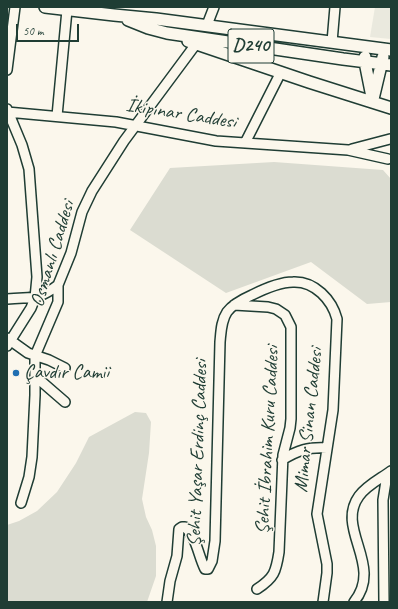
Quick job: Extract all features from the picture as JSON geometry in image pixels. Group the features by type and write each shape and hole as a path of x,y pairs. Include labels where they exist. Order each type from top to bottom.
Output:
{"main road":[{"name":"D240","path":"44,7 156,18 387,49"},
{"name":"D240","path":"114,15 148,28 167,32 387,64"},
{"path":"167,32 196,44 391,108"},
{"path":"366,47 365,62 373,102"},
{"path":"373,102 387,64 387,49"}],"street":[{"path":"7,70 15,7"},
{"path":"207,25 214,7"},
{"path":"332,42 335,7"},
{"path":"57,116 67,10"},
{"name":"Osmanlı Caddesi","path":"21,503 29,477 32,457 35,356 58,302 58,285 71,253 82,212 92,192 136,125 196,44"},
{"path":"245,143 281,72"},
{"path":"7,111 22,145 29,169 37,277 35,298 31,308 8,342 28,353 50,360 65,368"},
{"name":"İkipınar Caddesi","path":"7,111 136,125 216,141 348,150 390,160"},
{"path":"390,160 384,152 384,148 387,142 391,139"},
{"name":"İkipınar Caddesi","path":"348,150 391,139"},
{"name":"Mimar Sinan Caddesi","path":"233,305 264,290 293,282 306,285 322,294 332,306 337,319 333,410 317,514 327,564 323,602"},
{"path":"7,299 35,298 58,285"},
{"name":"Şehit İbrahim Kuru Caddesi","path":"233,305 268,307 276,309 285,315 289,321 292,336 290,367 291,419 282,460 281,530 278,561 271,578 257,589"},
{"name":"Şehit Yaşar Erdinç Caddesi","path":"167,602 176,556 178,530 185,527 190,531 205,569 208,569 212,561 215,541 220,342 224,317 233,305"},
{"path":"35,376 65,402"},
{"path":"282,460 310,447 327,448"},
{"path":"387,597 383,500 386,481 391,472"},
{"path":"354,602 361,591 365,573 353,525 354,507 358,497 363,491 391,472"}],"shaded area":[{"path":"375,7 391,7 391,39 370,37"},
{"path":"274,162 383,170 391,179 391,302 367,304 311,262 226,293 130,230 170,168"},
{"path":"135,412 146,413 151,422 149,453 142,499 146,517 152,530 156,546 156,576 147,602 7,602 7,525 19,521 37,511 57,492 76,463 89,437"}],"place":[{"name":"Çavdır Camii","path":"16,373"}]}
